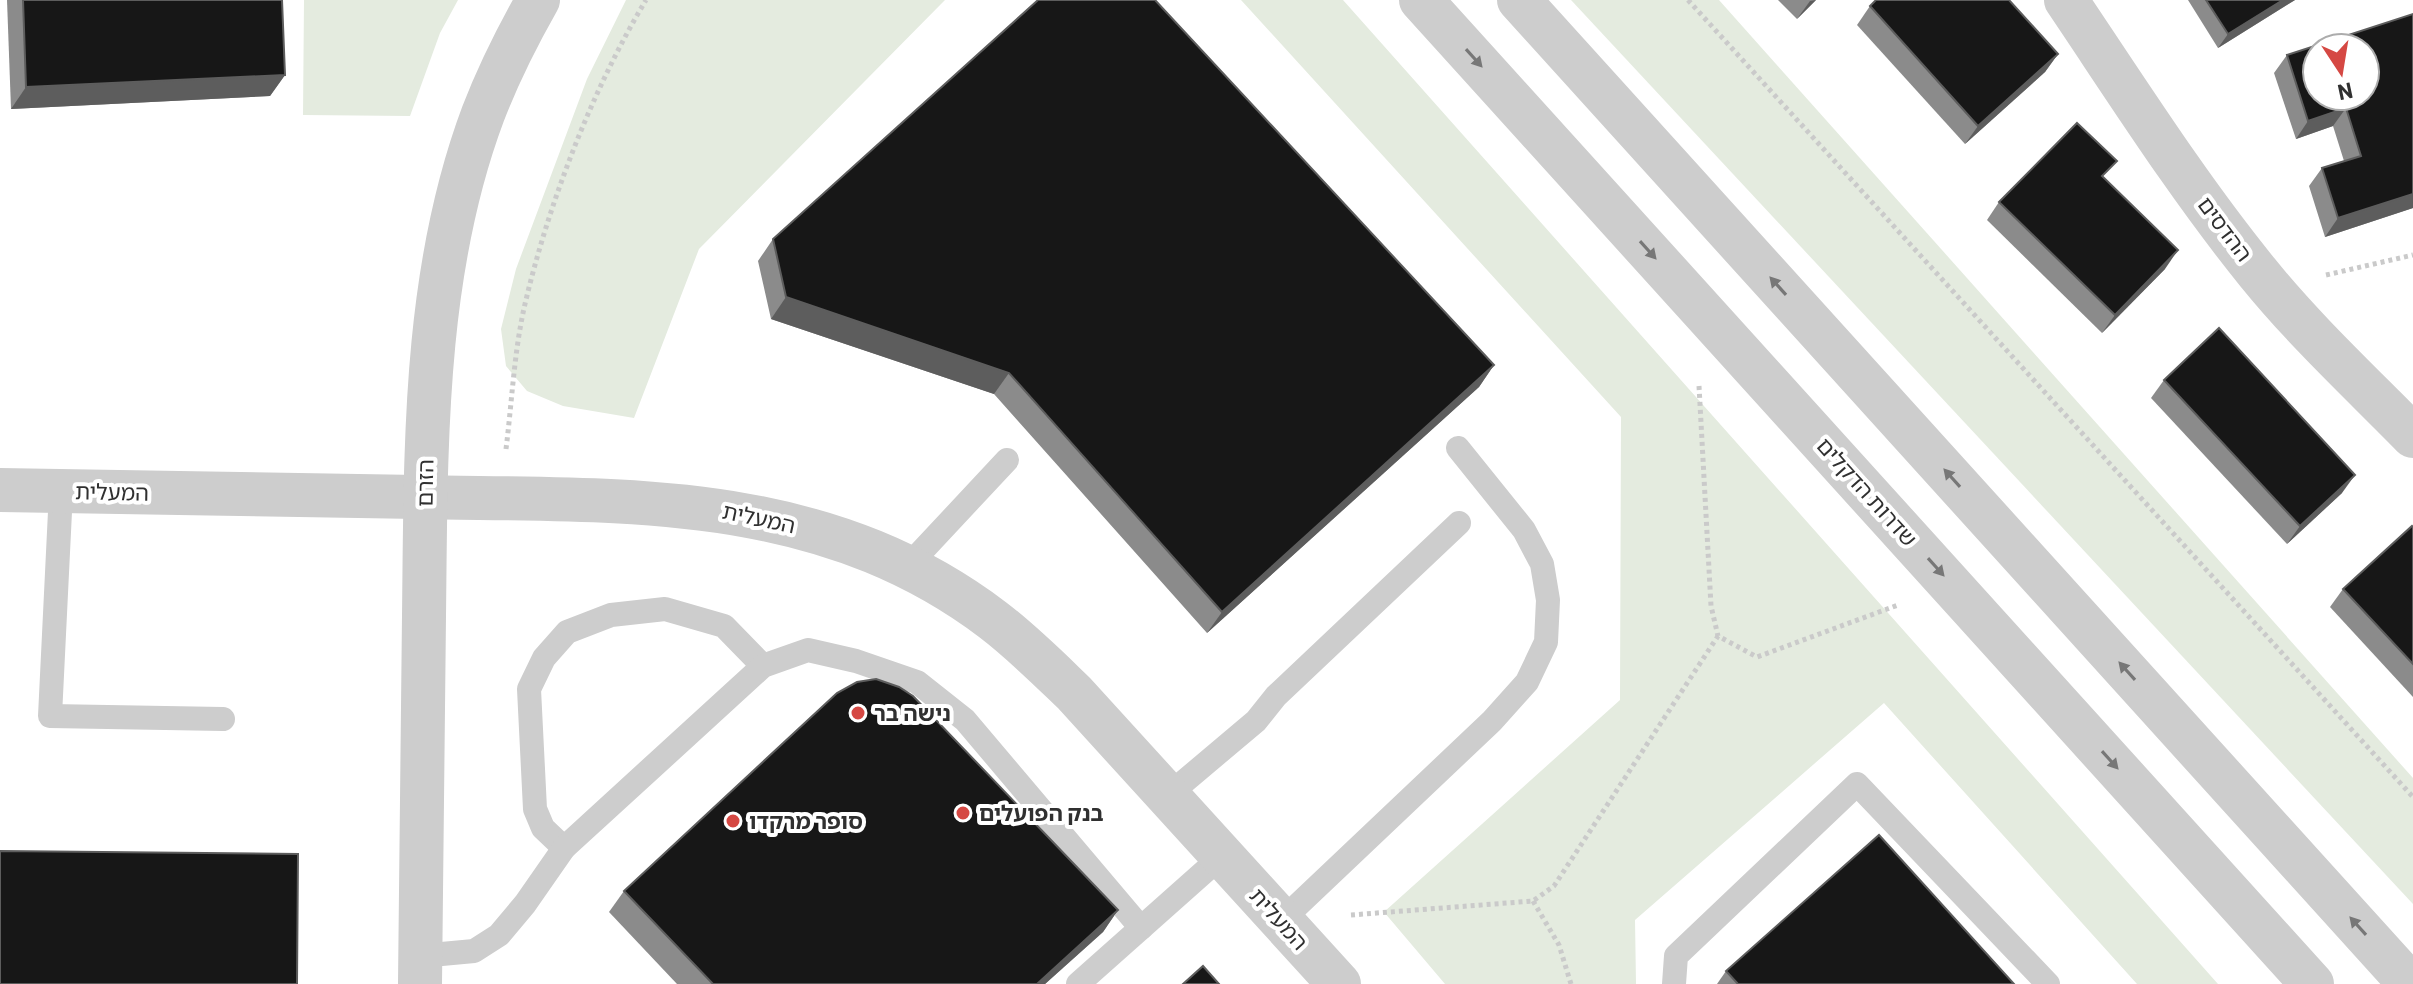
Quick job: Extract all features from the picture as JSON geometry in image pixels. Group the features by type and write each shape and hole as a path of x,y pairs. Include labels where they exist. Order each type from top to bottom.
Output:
{"street":[{"name":"הזרם","path":"420,970 426,434 434,337 457,202 483,115 500,73 538,0"},
{"name":"שדרות הדקלים","path":"1421,0 2312,984"},
{"path":"1519,0 2410,984"},
{"name":"ההדסים","path":"2066,0 2195,189 2271,288 2413,436"},
{"name":"המעלית","path":"0,490 613,500 718,509 816,531 907,567 972,606 1034,654 1074,693 1339,984"}],"lane":[{"path":"1281,921 1492,721 1527,682 1546,642 1548,600 1542,564 1524,530 1458,448"},
{"path":"907,567 1007,460"},
{"path":"61,491 50,716 223,719"},
{"path":"1167,796 1256,721 1276,696 1459,523"},
{"path":"564,848 543,828 535,809 529,689 544,658 567,632 611,615 665,609 724,626 763,666"},
{"path":"420,970 474,951 499,935 564,848 763,666 808,650 856,661 917,682 965,720 1141,928"},
{"path":"1674,984 1676,956 1857,784 2048,984"},
{"path":"1078,984 1222,856"}],"path":[{"path":"500,498 524,307 552,208 585,125 632,23 646,0"},
{"path":"1688,0 2413,797"},
{"path":"2271,288 2413,255"},
{"path":"1281,921 1533,901 1554,886 1718,636 1711,606 1695,301"},
{"path":"1718,636 1757,657 1951,585"},
{"path":"1533,901 1559,945 1571,984"}],"shaded area":[{"path":"304,0 458,0 440,33 410,116 303,115"},
{"path":"626,0 945,0 699,249 634,418 563,406 527,391 506,366 501,329 516,269 587,79"},
{"path":"1241,0 1343,0 2218,984 2137,984 1884,703 1635,920 1636,984 1445,984 1384,912 1620,700 1621,417"},
{"path":"1571,0 1719,0 2413,778 2413,904"}],"building":[{"path":"23,0 282,0 285,75 26,87"},
{"path":"1038,0 1155,0 1494,365 1222,612 1009,373 786,297 773,239"},
{"path":"1876,0 2009,0 2058,54 1978,126 1870,6"},
{"path":"2206,0 2283,0 2228,34"},
{"path":"2413,14 2413,194 2338,218 2322,168 2361,156 2347,112 2381,112 2381,32 2358,32"},
{"path":"2301,50 2301,99 2287,55"},
{"path":"2305,112 2334,112 2308,121"},
{"path":"2077,123 2117,161 2102,176 2178,250 2115,315 1999,202"},
{"path":"2219,328 2355,475 2300,526 2164,380"},
{"path":"2413,527 2413,664 2343,589"},
{"path":"876,679 913,696 1118,910 1037,984 713,984 624,891 837,693 857,682"},
{"path":"1879,835 2014,984 1738,984 1726,971"},
{"path":"0,851 298,854 297,984 0,984"},
{"path":"1203,966 1219,984 1183,984"}],"place":[{"name":"נישה בר","path":"858,713"},
{"name":"בנק הפועלים","path":"963,813"},
{"name":"סופר מרקדו","path":"733,821"}]}
